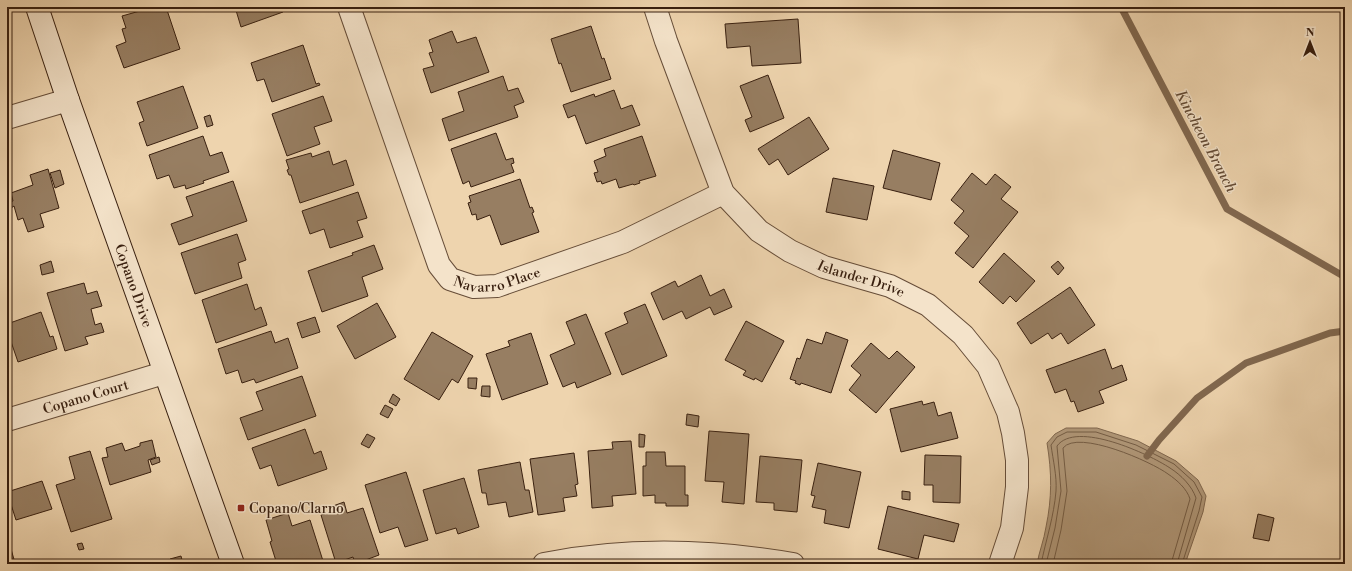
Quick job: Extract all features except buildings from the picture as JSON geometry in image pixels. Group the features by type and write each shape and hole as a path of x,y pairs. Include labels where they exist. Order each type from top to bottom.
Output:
{"street":[{"name":"Copano Drive","path":"37,7 68,100 164,373 233,564"},
{"name":"Navarro Place","path":"349,7 439,265 450,279 474,287 497,286 623,242 723,193"},
{"name":"Islander Drive","path":"655,7 666,41 723,193 759,231 790,251 824,267 890,286 928,306 963,335 988,366 1008,412 1017,460 1017,487 1012,528 1000,564"},
{"path":"7,118 68,100"},
{"name":"Copano Court","path":"7,420 164,373"},
{"path":"544,564 574,558 639,554 707,554 792,564"}],"water":[{"path":"1066,428 1097,428 1138,441 1176,461 1198,480 1206,496 1203,512 1185,564 1037,564 1045,532 1050,496 1050,465 1047,443 1055,434"}],"waterway":[{"path":"483,7 518,7"},
{"name":"Kincheon Branch","path":"1121,7 1227,209 1345,277"},
{"path":"1147,456 1159,440 1197,398 1246,363 1330,333 1345,331"}],"place":[{"name":"Copano/Clarno","path":"241,508"}]}
